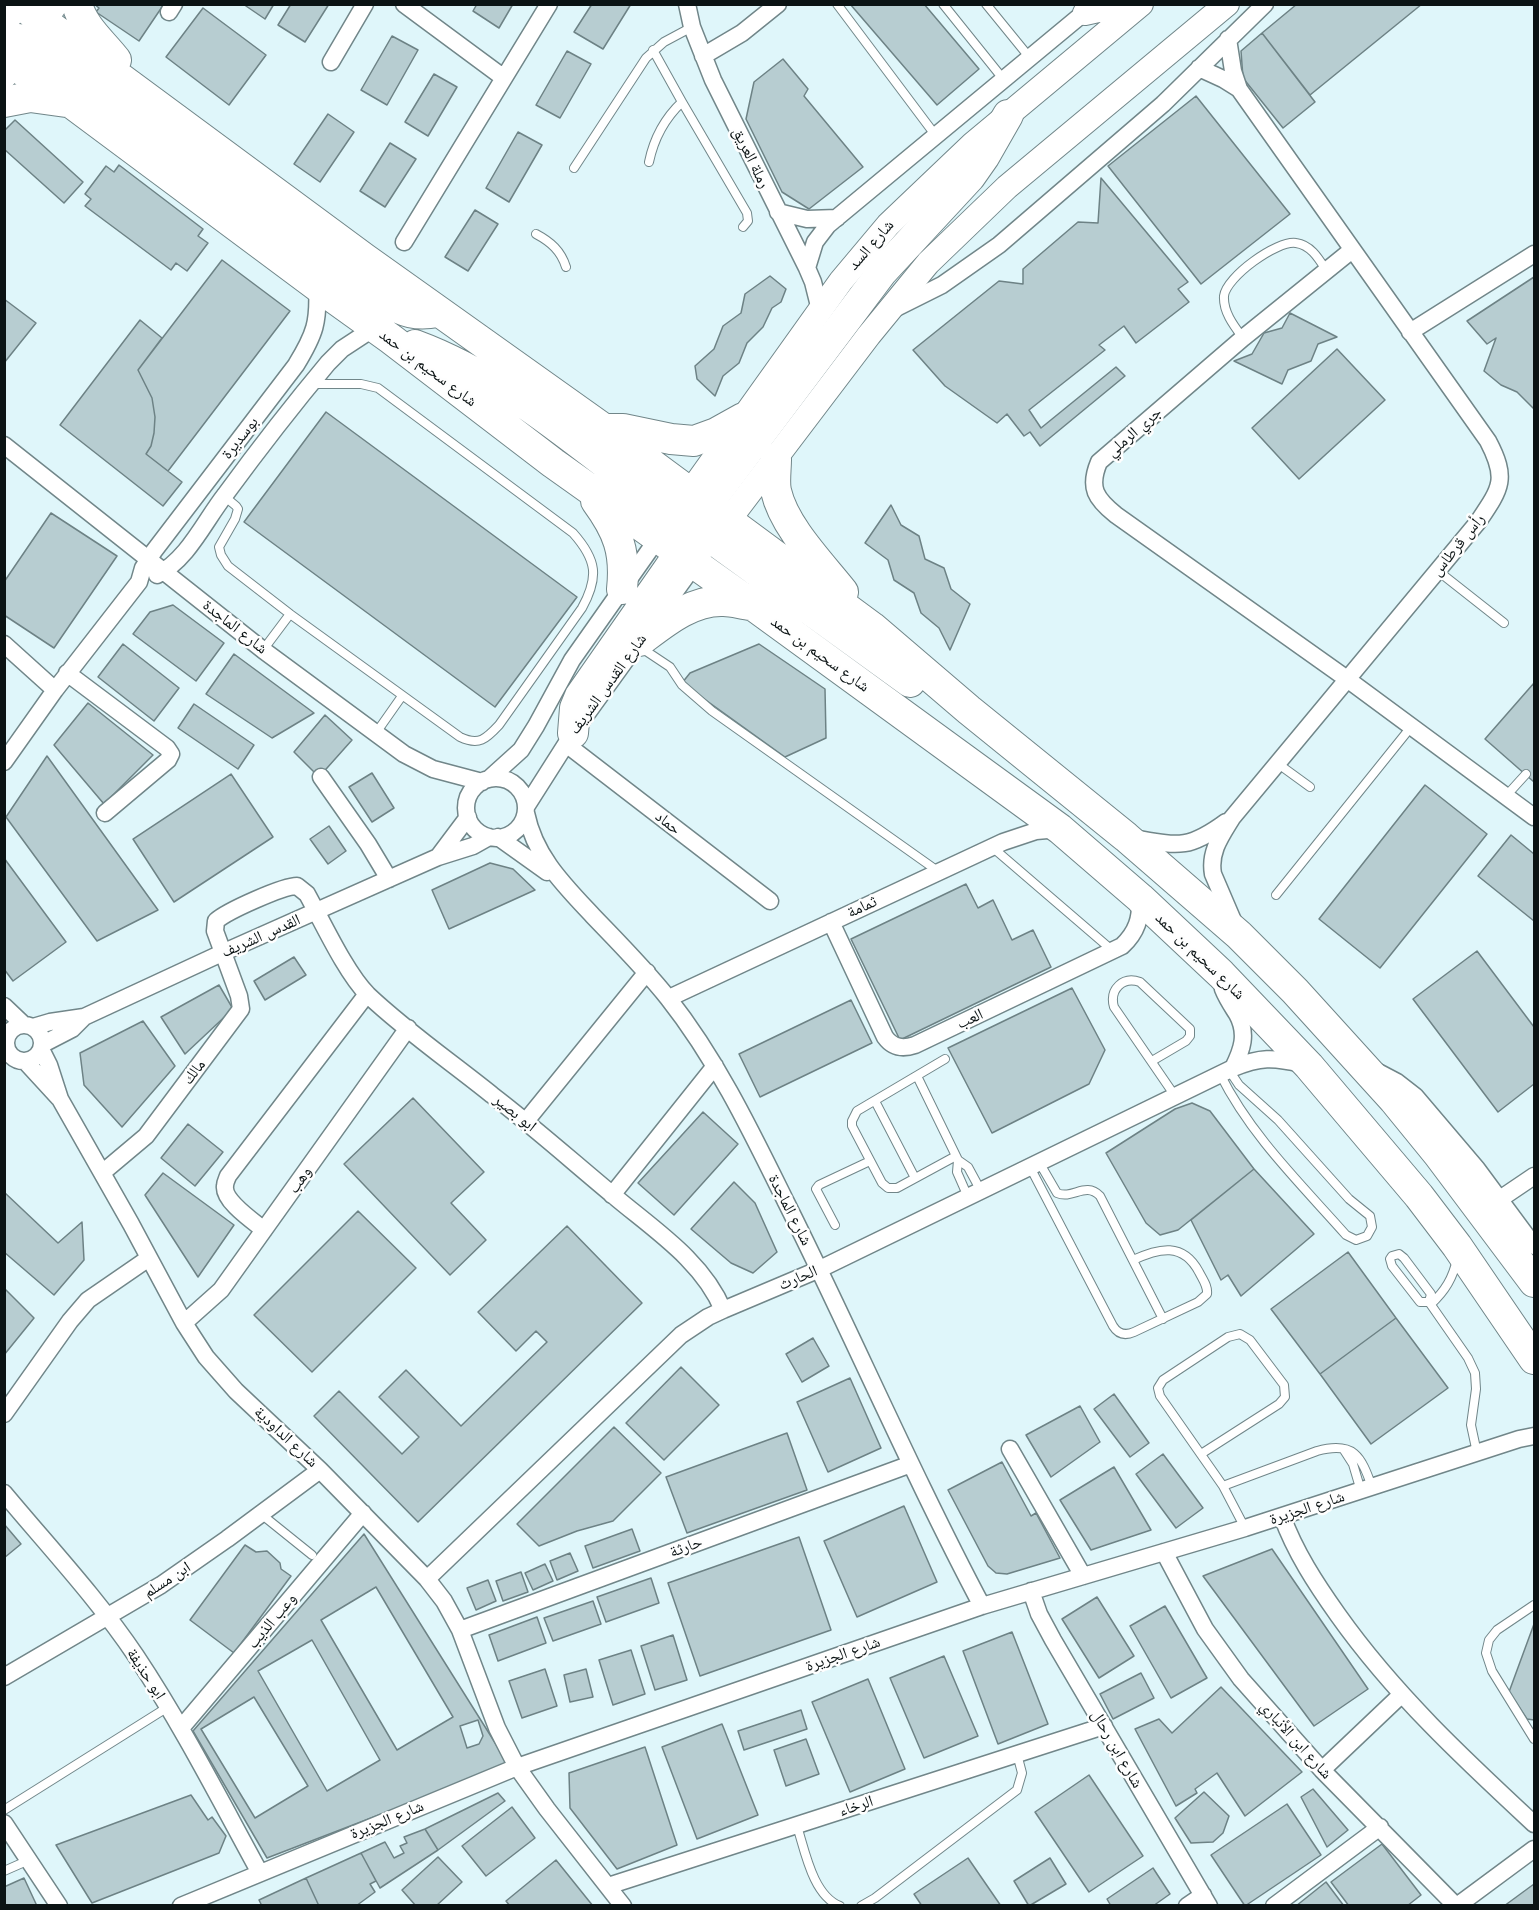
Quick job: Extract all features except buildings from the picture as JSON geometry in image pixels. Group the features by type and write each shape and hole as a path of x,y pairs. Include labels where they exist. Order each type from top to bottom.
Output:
{"highway":[{"name":"شارع سحيم بن حمد","path":"19,4 20,42 74,105 583,484 693,528 872,627 969,710 1126,837 1239,935 1295,991 1438,1154 1525,1244 1534,1282"},
{"path":"77,4 84,21 122,69 132,88"},
{"name":"شارع سحيم بن حمد","path":"20,42 132,88 604,429 693,528 754,606 1060,829 1140,898 1221,975 1309,1066 1419,1196 1457,1246 1534,1359"},
{"path":"20,42 387,302 398,309 414,314 440,312"},
{"path":"4,102 30,97 60,100 74,105"},
{"path":"569,738 580,696 693,528 835,306 882,272 970,177 1008,115"},
{"path":"382,333 438,353 466,366 505,390 693,528 906,679 924,691 969,710"},
{"path":"604,429 623,429 671,440 694,441 716,433 743,418"},
{"path":"776,459 776,491 785,515 811,553 872,627"},
{"path":"583,484 609,520 621,544 624,559 622,589"},
{"path":"638,643 673,617 699,604 725,600 754,606"}],"main road":[{"path":"4,24 19,4"},
{"path":"1089,9 1125,4"},
{"path":"1008,115 1141,4"},
{"path":"693,528 776,459 928,263 1007,187 1227,4"},
{"path":"693,528 743,418 835,306"}],"street":[{"path":"331,62 365,4"},
{"path":"404,4 504,78"},
{"path":"404,242 549,4"},
{"name":"رملة العريق","path":"687,4 692,27 717,90 813,282 835,306"},
{"path":"703,56 741,33 778,4"},
{"path":"887,313 942,285 999,245 1163,104 1265,4"},
{"path":"807,268 815,242 828,225 1089,9"},
{"path":"1228,39 1233,71 1239,89"},
{"path":"1199,68 1239,89"},
{"name":"رأس قرطاس","path":"1239,89 1488,441 1497,459 1501,484 1478,522 1232,818 1214,850 1211,866 1239,935"},
{"path":"778,212 807,219 837,218"},
{"name":"جري الرملي","path":"1347,679 1116,515 1097,496 1093,485 1094,474 1099,462 1243,338 1352,250"},
{"path":"1410,332 1534,254"},
{"name":"بوسديرة","path":"4,762 67,673 138,582 149,559 196,495 296,365 308,346 318,314 317,286"},
{"name":"بوسديرة","path":"138,582 173,566 311,384 342,349 382,333"},
{"path":"262,410 268,410 277,415 280,424"},
{"name":"شارع الماجدة","path":"4,445 263,650 376,733 421,764 446,773 486,780"},
{"path":"196,495 196,506 199,512 210,516"},
{"path":"486,780 503,779 515,784 523,794 526,810 520,825 510,834 493,837 474,828 468,817 466,806 469,794 521,750 572,660 622,589 693,528"},
{"name":"شارع القدس الشريف","path":"526,810 569,738 638,643 693,528"},
{"path":"4,644 55,690"},
{"path":"67,673 167,748 171,754 168,760 105,813"},
{"path":"1347,679 1534,817"},
{"name":"حماد","path":"569,738 770,902"},
{"path":"321,777 362,835 389,879"},
{"name":"شارع الماجدة","path":"526,810 534,843 545,862 669,998 715,1066 820,1269 911,1464 982,1606"},
{"name":"القدس الشريف","path":"438,857 468,817"},
{"name":"رأس قرطاس","path":"1126,837 1170,845 1191,843 1209,835 1232,818"},
{"name":"ثمامة","path":"669,998 992,847 1025,834 1060,829"},
{"name":"شارع الماجدة","path":"493,837 560,881"},
{"name":"القدس الشريف","path":"42,1046 65,1033 84,1017 222,953 438,857 493,837"},
{"name":"ابو بصير","path":"222,953 215,932 216,921 226,914 273,893 290,886 297,886 307,894 352,974 367,994 526,1121 680,1251 694,1266 718,1299 723,1310"},
{"name":"العب","path":"831,922 882,1032 888,1042 899,1047 915,1045 1122,946 1136,930 1140,898"},
{"name":"مالك","path":"102,1173 146,1136 241,1009 239,996 222,953"},
{"path":"526,1121 647,972"},
{"path":"1221,975 1225,994 1239,1017 1243,1031 1242,1046 1227,1071"},
{"path":"264,1230 230,1201 225,1186 228,1176 367,994"},
{"path":"4,1006 40,1034 42,1046 35,1058 16,1063 6,1041 14,1029 28,1026"},
{"name":"القدس الشريف","path":"28,1026 84,1017"},
{"name":"وهب","path":"184,1323 221,1290 408,1028"},
{"name":"شارع الداودية","path":"42,1046 60,1099 184,1323 206,1357 236,1391 363,1513 427,1579 444,1601 460,1630 497,1728 517,1767 623,1905"},
{"name":"الحارث","path":"427,1579 681,1335 708,1317 820,1269 1227,1071 1252,1061 1268,1058 1309,1066"},
{"name":"شارع الداودية","path":"16,1063 60,1099"},
{"path":"612,1195 715,1066"},
{"name":"شارع سحيم بن حمد","path":"1365,1069 1397,1082 1415,1096 1460,1147 1500,1199 1525,1244"},
{"path":"1500,1199 1532,1181"},
{"path":"4,1414 70,1321 88,1300 149,1258"},
{"name":"شارع الجزيرة","path":"181,1905 517,1767 982,1606 1245,1528 1527,1437 1534,1424"},
{"path":"1010,1449 1083,1576"},
{"name":"حارثة","path":"460,1630 911,1464"},
{"name":"ابن مسلم","path":"4,1677 161,1585 320,1470"},
{"name":"ابو حذيفة","path":"4,1493 108,1617 136,1656 181,1728 260,1873"},
{"name":"وعب الذيب","path":"181,1728 363,1513"},
{"path":"1282,1516 1298,1553 1313,1578 1353,1635 1401,1695 1449,1745 1534,1824"},
{"name":"شارع ابن الأنباري","path":"1164,1552 1205,1629 1228,1663 1322,1770 1456,1905"},
{"name":"شارع ابن رحال","path":"1031,1591 1046,1627 1206,1900"},
{"path":"1322,1770 1401,1695"},
{"name":"الرخاء","path":"608,1886 1104,1726"},
{"path":"4,1823 59,1905"},
{"path":"1274,1905 1380,1827"},
{"path":"1456,1905 1534,1849"},
{"path":"1187,1905 1206,1900"}],"lane":[{"path":"837,4 936,136"},
{"path":"943,4 1004,80"},
{"path":"986,4 1029,58"},
{"path":"574,168 637,69 654,50 692,27"},
{"path":"654,50 747,213 748,221 743,227"},
{"path":"649,162 656,135 682,102"},
{"path":"536,234 558,249 566,267"},
{"path":"1243,338 1224,307 1224,294 1227,286 1252,263 1269,250 1294,242 1311,250 1326,270"},
{"path":"224,496 238,509 219,547 221,555 232,569 290,615 460,737 471,742 481,741 489,736 582,608 592,590 593,567 586,548 573,533 378,388 361,384 311,384"},
{"path":"1438,571 1504,623"},
{"path":"263,650 290,615"},
{"path":"638,643 670,667 682,686 712,711 939,872"},
{"path":"376,733 402,696"},
{"path":"1276,895 1411,727"},
{"path":"1277,763 1310,788"},
{"path":"1506,796 1526,774"},
{"path":"992,847 1113,951"},
{"path":"1152,1061 1189,1039 1190,1029 1140,982 1134,980 1123,982 1114,990 1112,1001 1114,1007 1175,1096"},
{"path":"945,1059 857,1112 852,1126 882,1183 888,1188 897,1188 957,1158"},
{"path":"1227,1071 1239,1085 1272,1114 1349,1199 1370,1216 1372,1227 1367,1236 1356,1240 1346,1235 1259,1137 1238,1107 1227,1071"},
{"path":"917,1076 957,1158 968,1167 975,1194"},
{"path":"875,1101 915,1178"},
{"path":"957,1158 957,1172 975,1194"},
{"path":"835,1225 816,1189 819,1185 870,1161"},
{"path":"1034,1164 1116,1330 1130,1334 1201,1300 1206,1294 1207,1286 1192,1260 1179,1252 1154,1250 1133,1260"},
{"path":"1034,1164 1057,1193 1068,1195 1087,1189 1097,1193 1163,1318"},
{"path":"1457,1246 1455,1268 1451,1278 1439,1297 1430,1303 1418,1300 1392,1266 1390,1259 1399,1254 1404,1258 1431,1294 1430,1303 1475,1372 1476,1389 1471,1425 1477,1453"},
{"path":"1200,1454 1279,1404 1285,1397 1284,1385 1250,1340 1240,1334 1233,1334 1209,1349 1162,1380 1158,1388 1160,1396 1200,1454 1223,1486 1245,1528"},
{"path":"1223,1486 1330,1448 1354,1453 1362,1461 1367,1489"},
{"path":"261,1514 312,1555"},
{"path":"1534,1605 1497,1629 1489,1640 1486,1653 1492,1671 1534,1739"},
{"path":"4,1810 168,1707"},
{"path":"861,1905 875,1898 1017,1790 1022,1773 1017,1755"},
{"path":"797,1826 818,1886 828,1899 840,1905"},
{"path":"4,1871 29,1860"}]}
